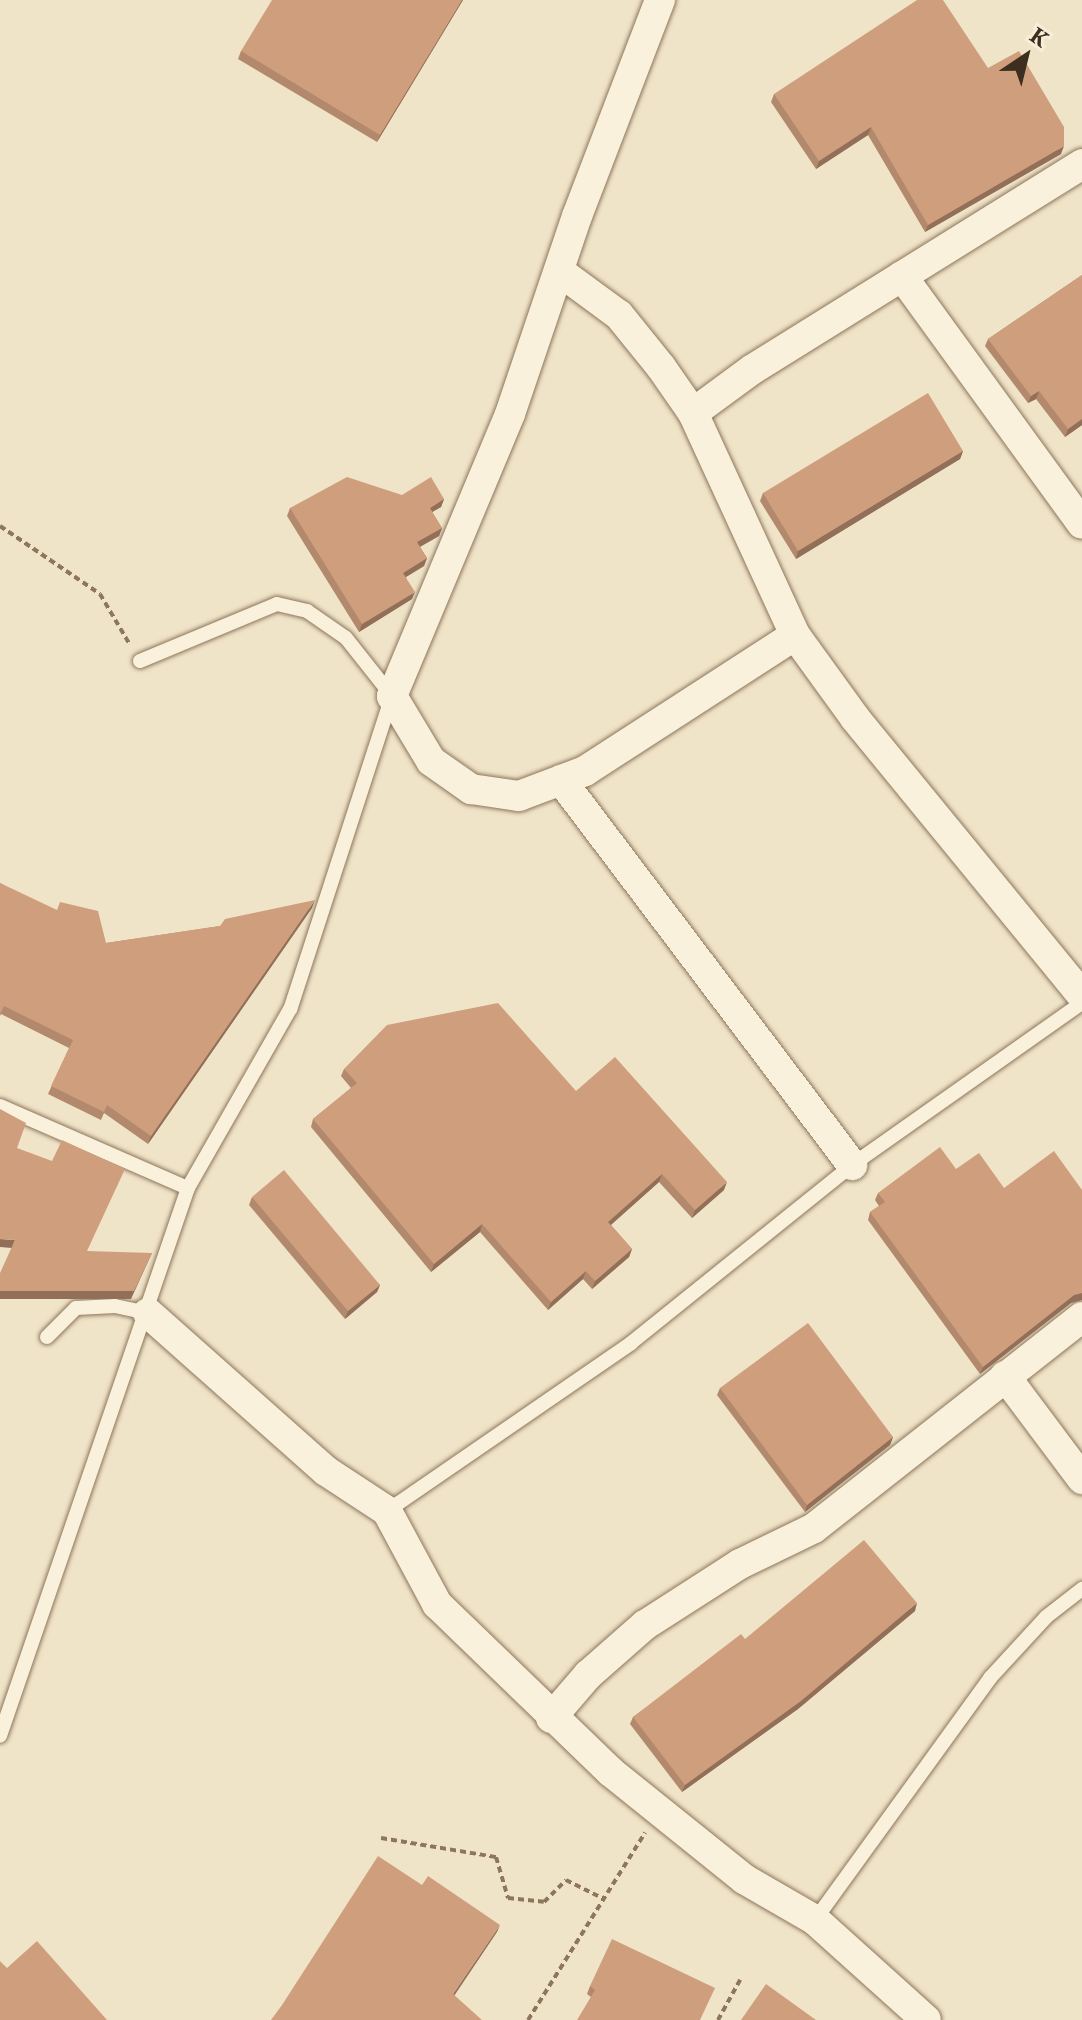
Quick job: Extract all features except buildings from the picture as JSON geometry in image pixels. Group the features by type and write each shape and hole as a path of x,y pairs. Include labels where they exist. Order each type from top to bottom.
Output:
{"street":[{"path":"660,0 559,271 510,414 392,696 431,761 471,789 519,796 585,771 795,635"},
{"path":"693,413 753,369 1082,164"},
{"path":"559,271 619,315 693,413 795,635 855,718 1082,995"},
{"path":"902,276 1082,524"},
{"path":"561,780 852,1165"},
{"path":"148,1313 326,1471 387,1511 437,1604 551,1718 744,1879 815,1920 926,2020"},
{"path":"551,1718 588,1675 645,1625 740,1564 814,1528 1082,1317"},
{"path":"1005,1376 1082,1479"}],"lane":[{"path":"0,1736 148,1313 188,1188 290,1009 392,696 336,630 307,611 277,604 140,661"},
{"path":"387,1511 631,1343 852,1165 1082,1003"},
{"path":"0,1106 188,1188"},
{"path":"47,1337 76,1308 115,1306 148,1313"},
{"path":"815,1920 990,1678 1046,1617 1082,1589"}],"path":[{"path":"0,526 100,594 140,661"},
{"path":"528,2020 659,1811"},
{"path":"381,1838 496,1857 508,1898 544,1902 566,1880 604,1899"},
{"path":"718,2020 740,1980"}]}
